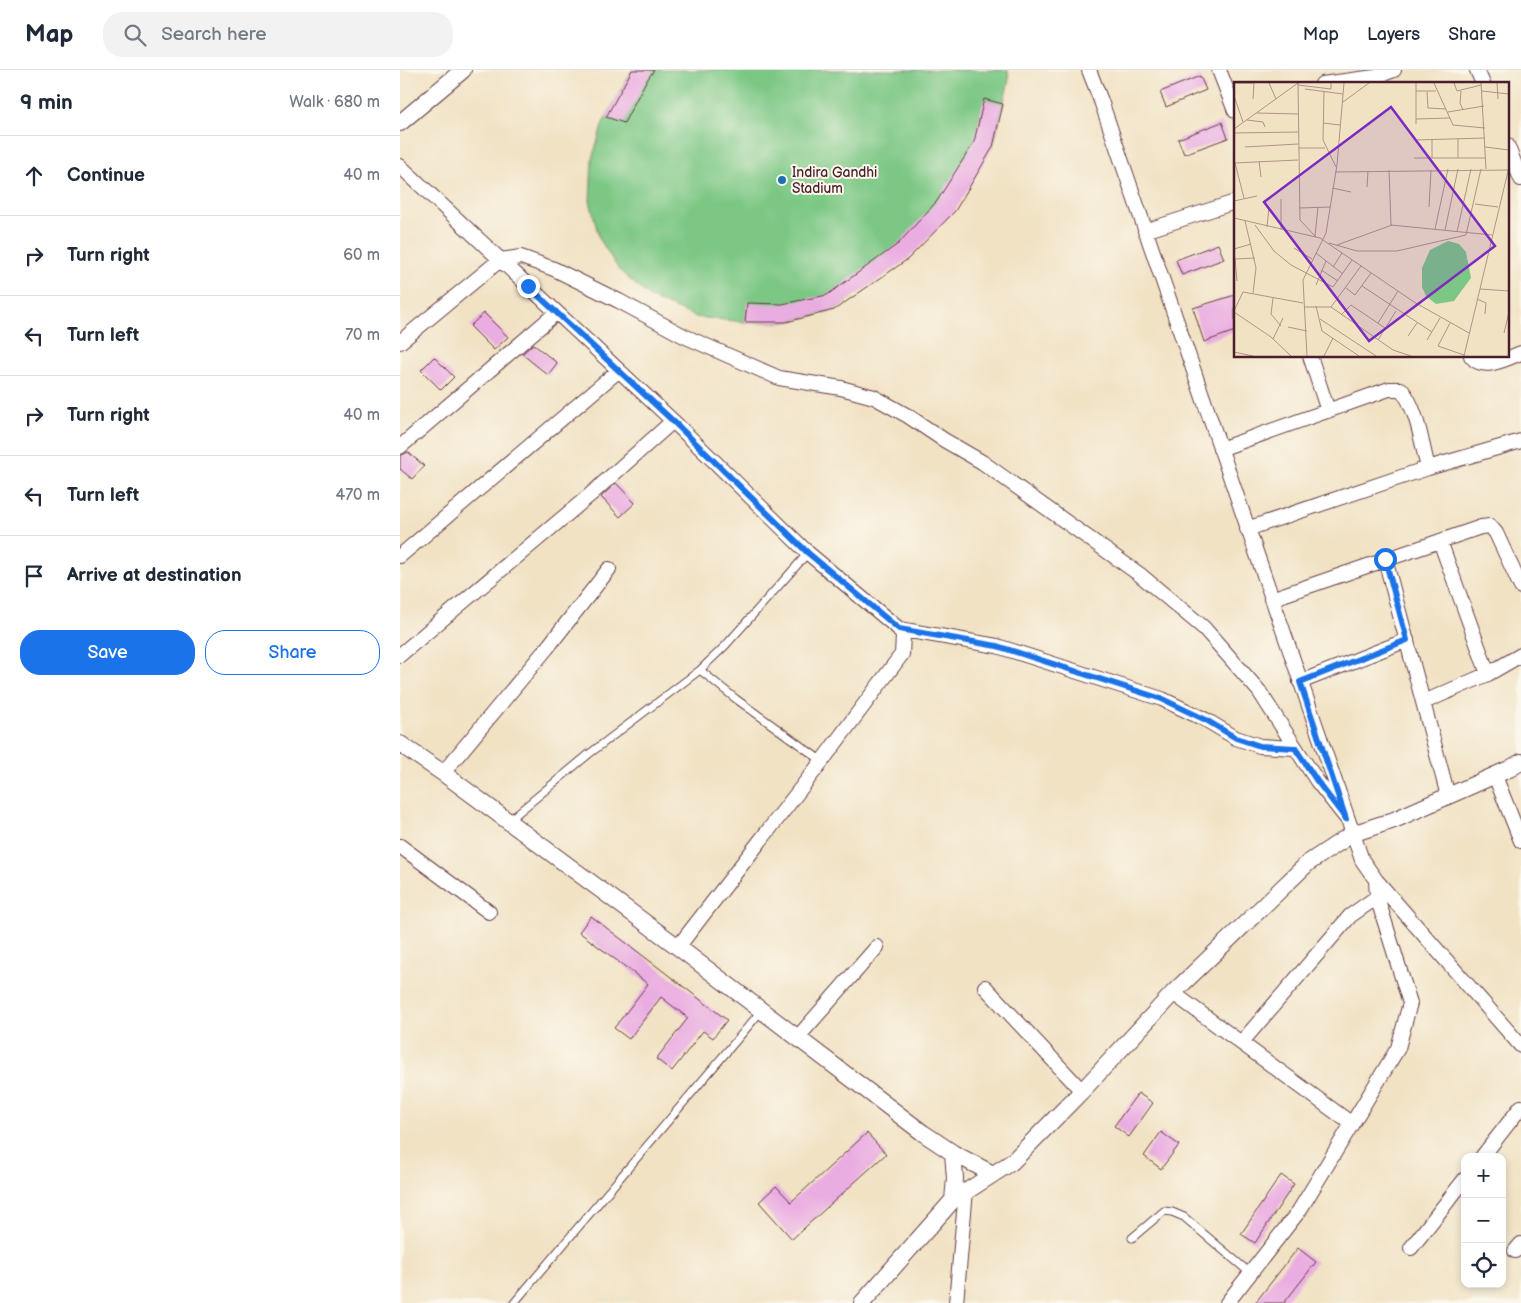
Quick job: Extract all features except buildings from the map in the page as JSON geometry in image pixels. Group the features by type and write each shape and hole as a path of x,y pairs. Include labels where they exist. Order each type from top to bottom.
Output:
{"street":[{"path":"400,123 463,70"},
{"path":"1089,70 1362,860 1376,880 1521,1046"},
{"path":"1219,70 1234,108"},
{"path":"1349,82 1376,80 1394,70"},
{"path":"1477,70 1482,82"},
{"path":"1508,147 1521,179"},
{"path":"400,166 673,421 808,553 899,629 903,636 902,654 678,947"},
{"path":"1145,231 1234,202"},
{"path":"400,342 500,260 521,257 554,269 619,300 684,336 779,378 841,388 874,397 982,462 1124,563 1204,628 1259,691 1295,748 1349,826"},
{"path":"400,447 556,313"},
{"path":"1508,358 1521,353"},
{"path":"1311,358 1328,410"},
{"path":"1472,358 1475,362 1483,364 1494,363 1508,358"},
{"path":"400,556 618,371"},
{"path":"1220,450 1389,389 1401,389 1407,396 1428,468"},
{"path":"400,655 590,495 673,421"},
{"path":"1247,529 1428,468 1521,441"},
{"path":"1271,599 1385,559 1481,527 1490,526 1496,532 1521,587"},
{"path":"1440,541 1488,674"},
{"path":"1385,559 1448,796"},
{"path":"443,773 547,648 609,569"},
{"path":"899,629 997,646 1162,699 1206,720 1236,738 1260,746 1295,748"},
{"path":"1300,682 1407,640"},
{"path":"1424,702 1488,674 1521,655"},
{"path":"400,744 443,773 678,947 923,1133 953,1153 993,1174"},
{"path":"862,1303 960,1195 1012,1162 1082,1092 1173,993 1349,826 1394,820 1494,776 1521,762"},
{"path":"1494,776 1521,841"},
{"path":"400,846 490,912"},
{"path":"1227,1303 1299,1210 1398,1048 1410,1003 1377,896 1376,880"},
{"path":"1241,1043 1350,916 1377,896"},
{"path":"798,1037 877,947"},
{"path":"985,987 1082,1092"},
{"path":"1173,993 1352,1124"},
{"path":"1485,1153 1521,1107"},
{"path":"953,1153 955,1178 960,1195 956,1303"},
{"path":"1411,1248 1461,1184"}],"lane":[{"path":"508,821 589,754 700,670 725,646 808,553"},
{"path":"700,670 736,699 822,761"},
{"path":"514,1303 762,1010"},
{"path":"1132,1238 1164,1211 1172,1212 1184,1217 1250,1273"}],"green space":[{"name":"Indira Gandhi Stadium","path":"632,70 1008,70 1009,80 993,147 899,264 834,310 786,322 745,322 696,317 651,298 619,270 599,238 590,201 592,159 603,123"}],"place":[{"name":"Indira Gandhi Stadium","path":"782,180"}],"route":[{"path":"528,286 673,421 808,553 899,629 997,646 1162,699 1206,720 1236,738 1260,746 1295,748 1346,819 1300,682 1407,640 1385,559"}]}
